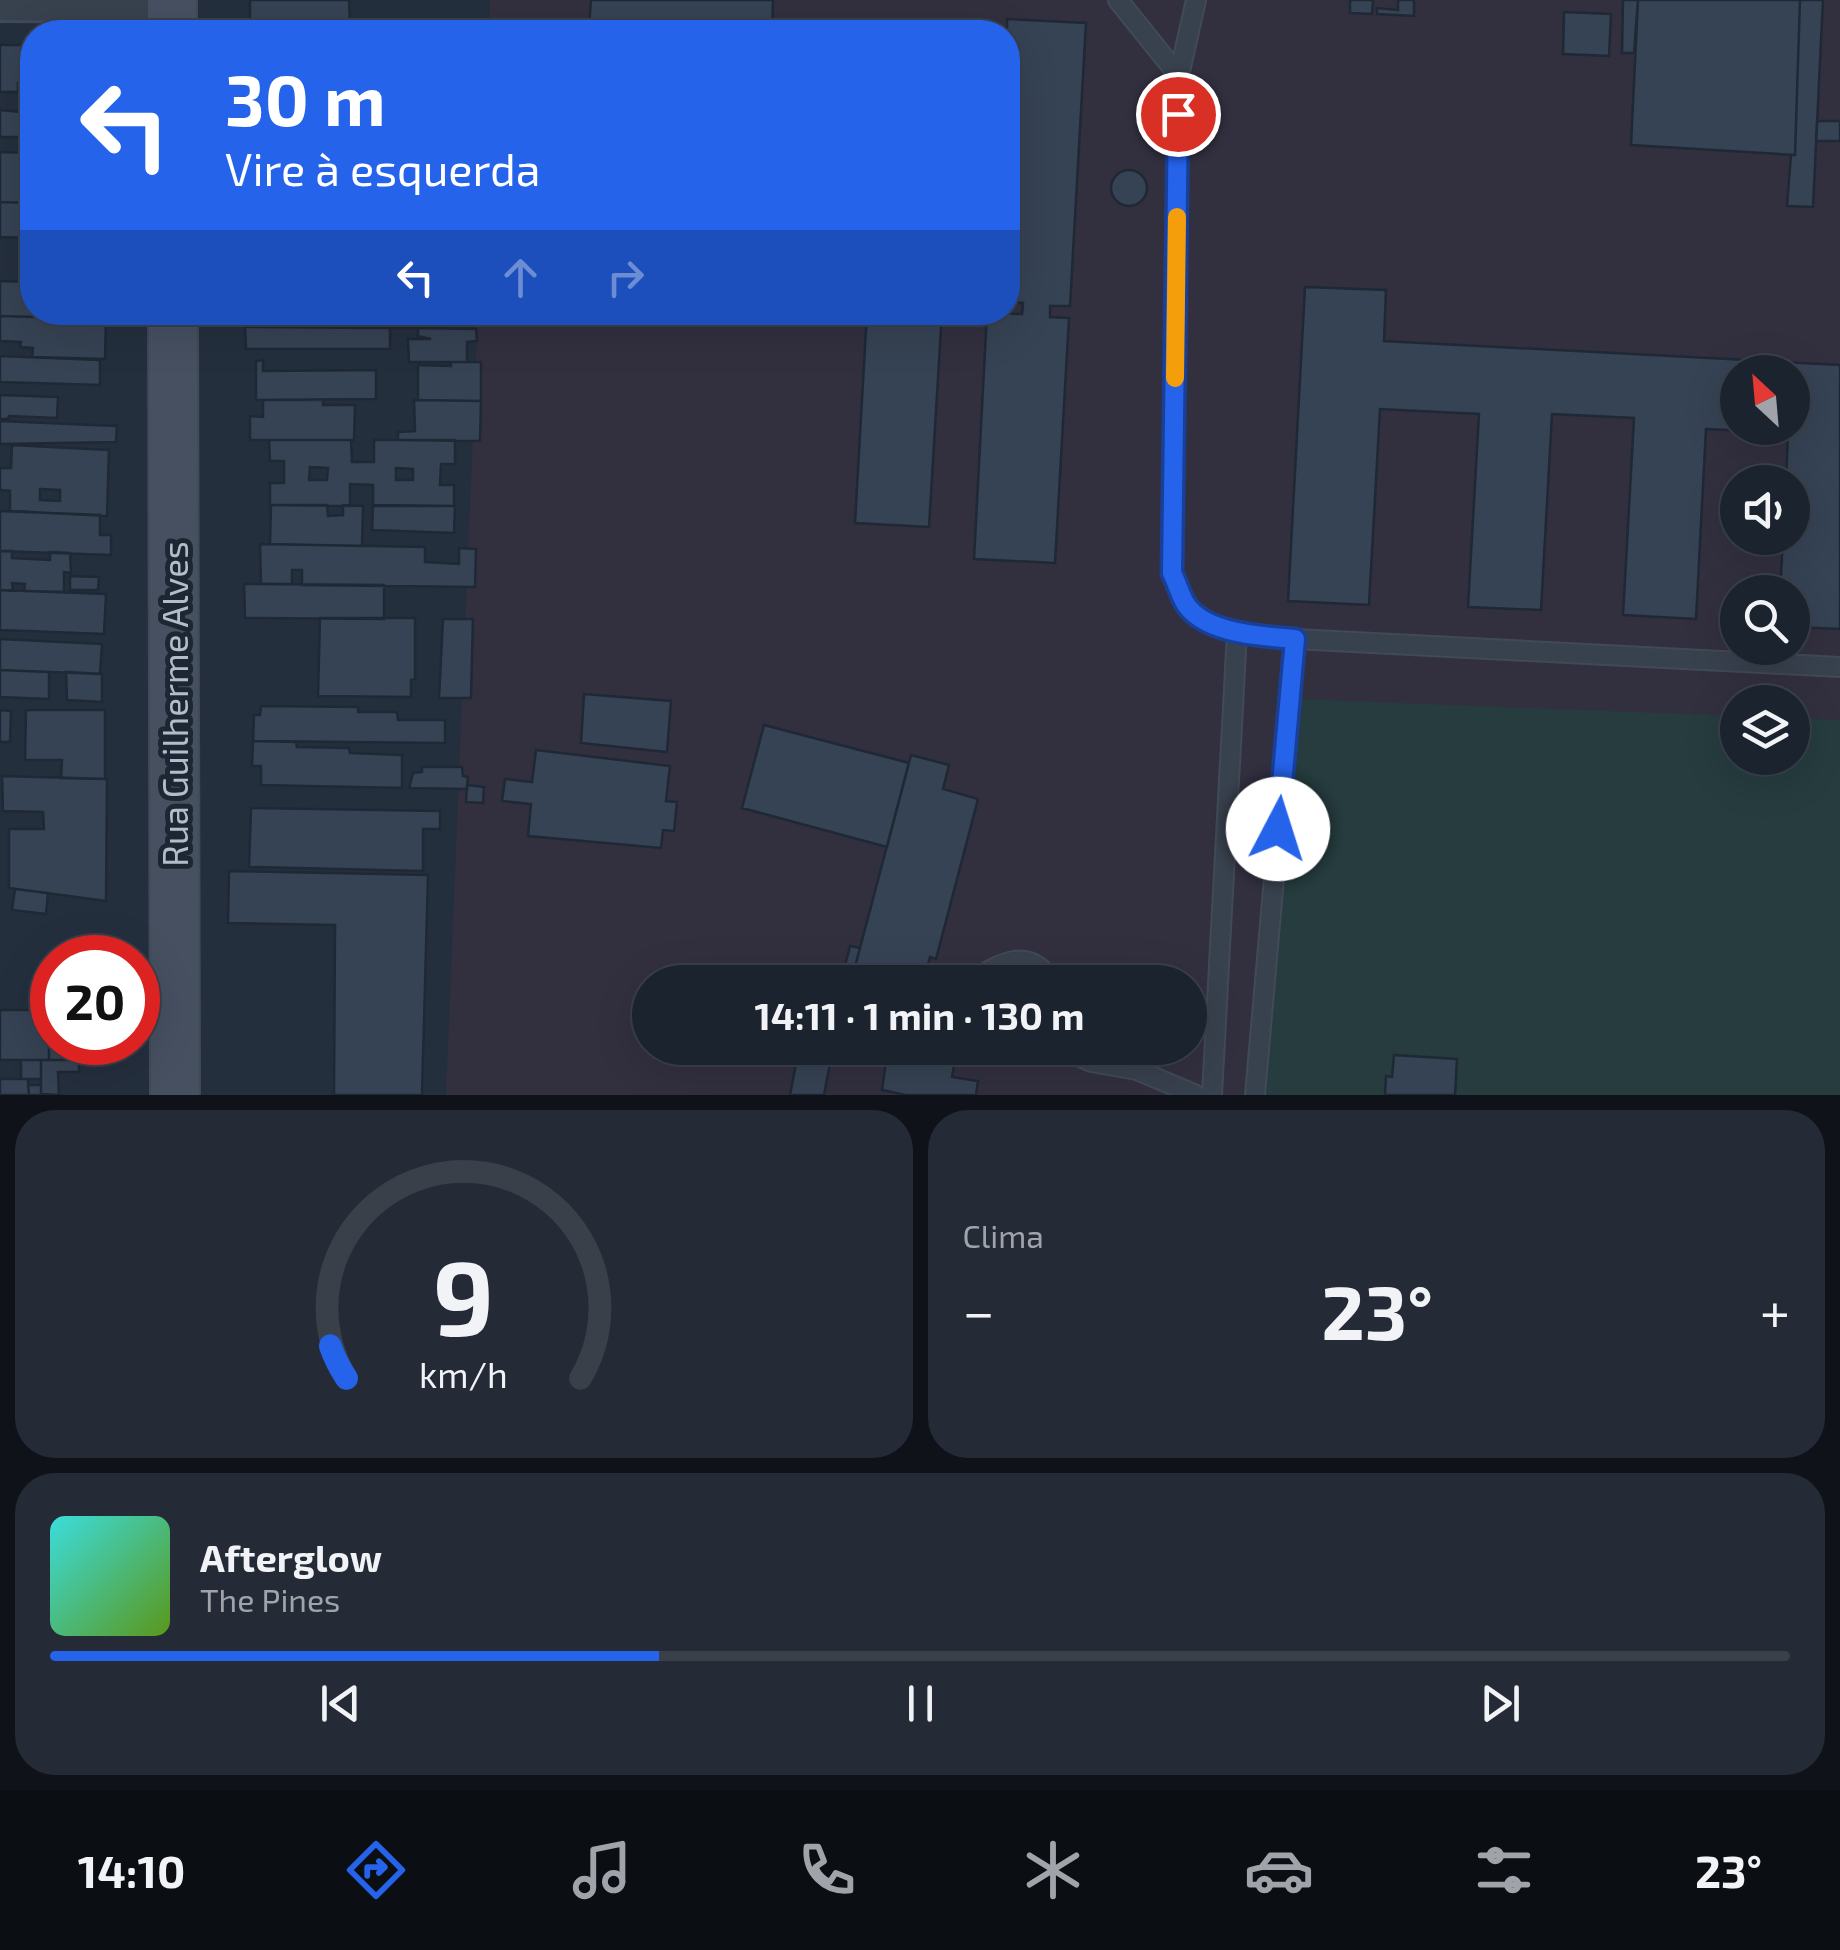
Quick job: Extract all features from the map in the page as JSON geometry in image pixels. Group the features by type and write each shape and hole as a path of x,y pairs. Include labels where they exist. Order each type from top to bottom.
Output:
{"main road":[{"name":"Rua Guilherme Alves","path":"173,325 175,1095"}],"street":[{"path":"0,4 172,12"}],"lane":[{"path":"1118,0 1179,76"},
{"path":"1196,0 1179,76 1172,573 1187,606 1210,622 1237,633 1295,639 1840,667"},
{"path":"1212,1095 1237,633"},
{"path":"1255,1095 1295,639"},
{"path":"998,965 1023,959 1038,965"},
{"path":"1108,1065 1137,1070 1196,1095"}],"shaded area":[{"path":"490,0 1840,0 1840,1095 446,1095 478,325 1020,325 1020,20 489,20"}],"green space":[{"path":"1295,699 1720,715 1720,775 1810,775 1810,719 1840,720 1840,1095 1261,1095"}],"building":[{"path":"250,0 349,0 350,20 250,20"},
{"path":"591,0 773,0 772,20 590,20"},
{"path":"1350,0 1373,0 1372,14 1350,13"},
{"path":"1398,0 1414,0 1414,16 1377,14 1377,8 1398,10"},
{"path":"1623,0 1638,0 1634,53 1622,53"},
{"path":"1638,0 1800,0 1795,155 1631,145"},
{"path":"1800,0 1823,0 1813,207 1787,206 1791,155 1795,155"},
{"path":"1564,12 1611,14 1609,56 1563,54"},
{"path":"1007,19 1086,23 1070,306 1050,306 1050,317 1069,318 1055,563 974,559 986,325 1020,325 1023,303 1020,20"},
{"path":"0,45 20,45 18,92 0,92"},
{"path":"0,110 20,112 20,137 0,137"},
{"path":"1817,121 1840,121 1840,141 1816,141"},
{"path":"0,152 20,153 20,203 0,202"},
{"path":"1129,170 1142,175 1147,188 1142,201 1129,206 1116,201 1111,188 1116,175"},
{"path":"0,202 20,203 20,238 0,237"},
{"path":"0,281 20,282 20,317 0,316"},
{"path":"1305,287 1386,290 1384,341 1720,359 1720,430 1706,429 1696,619 1623,615 1634,418 1552,414 1541,610 1468,607 1479,414 1380,409 1369,605 1288,601"},
{"path":"0,316 20,317 20,325 106,325 105,359 32,357 33,348 20,347 21,342 0,341"},
{"path":"242,325 375,325 375,328"},
{"path":"380,325 424,325 424,328 380,328"},
{"path":"866,325 941,325 929,527 855,523"},
{"path":"245,327 390,328 390,349 246,349"},
{"path":"418,328 476,329 477,341 467,342 467,362 409,362 408,339 431,339 418,336"},
{"path":"0,356 100,360 100,385 0,382"},
{"path":"263,360 263,371 376,370 376,399 256,400 256,361"},
{"path":"451,362 481,362 481,401 418,400 418,365 451,366"},
{"path":"1810,363 1840,365 1840,629 1810,628 1810,575 1781,575 1782,555 1810,555 1810,465 1787,465 1788,445 1810,445"},
{"path":"0,395 58,397 57,418 0,419"},
{"path":"263,400 323,400 323,405 355,405 354,440 250,440 250,416 263,417"},
{"path":"414,400 481,401 480,441 398,440 398,432 415,431"},
{"path":"0,421 117,426 116,442 0,444"},
{"path":"269,440 351,440 352,462 374,462 374,440 455,440 455,464 441,464 440,485 454,485 454,506 373,506 373,485 350,484 350,506 270,505 270,483 284,483 284,461 270,461","holes":["310,467 328,468 327,480 309,480","396,468 413,469 413,480 396,480"]},
{"path":"12,445 109,450 107,516 10,511 10,491 0,490 0,468 11,468","holes":["40,489 60,490 60,501 40,500"]},
{"path":"271,505 327,505 328,516 343,515 343,505 363,506 362,546 270,544"},
{"path":"373,505 455,506 454,533 372,530"},
{"path":"0,511 100,515 100,535 111,535 111,555 0,551"},
{"path":"260,544 425,547 425,562 459,564 459,548 476,549 475,587 302,585 302,570 292,570 292,584 261,584"},
{"path":"0,551 12,551 12,558 50,560 50,552 70,553 71,573 64,572 64,592 24,591 25,584 12,583 13,591 0,590"},
{"path":"70,576 99,577 98,590 70,590"},
{"path":"244,584 384,585 384,619 245,618"},
{"path":"0,590 106,594 104,634 0,630"},
{"path":"320,618 415,618 415,679 411,680 411,697 318,696"},
{"path":"443,619 473,619 471,698 439,698"},
{"path":"0,639 102,644 100,674 0,670"},
{"path":"0,670 49,672 49,699 0,697"},
{"path":"66,672 102,674 102,702 67,700"},
{"path":"584,694 671,701 667,752 581,743"},
{"path":"261,706 358,707 358,712 397,712 398,720 445,720 445,743 253,741 254,715 260,715"},
{"path":"0,710 11,711 10,742 0,742"},
{"path":"26,710 105,710 105,779 61,778 62,760 25,760"},
{"path":"764,725 909,763 887,847 742,808"},
{"path":"253,741 296,742 297,747 402,755 402,788 261,785 261,766 252,766"},
{"path":"536,750 670,766 666,801 677,802 674,831 663,830 661,848 528,836 531,804 502,801 505,779 532,782"},
{"path":"911,755 949,765 943,789 978,799 936,959 930,957 928,965 855,965"},
{"path":"422,767 462,767 463,776 468,777 467,789 409,788 413,773 422,772"},
{"path":"2,776 107,779 106,901 9,888 9,829 44,829 43,812 3,811"},
{"path":"467,785 484,787 483,803 466,802"},
{"path":"251,808 440,811 440,829 423,829 423,871 249,867"},
{"path":"229,871 428,875 422,1095 334,1095 335,925 228,923"},
{"path":"15,889 48,893 46,914 12,910"},
{"path":"850,946 860,948 856,965 845,965"},
{"path":"0,1010 30,1010 30,1060 0,1060"},
{"path":"1394,1055 1457,1059 1455,1095 1385,1095 1386,1076 1392,1077"},
{"path":"21,1060 41,1065 41,1079 21,1079"},
{"path":"41,1065 79,1065 79,1072 58,1072 59,1095 41,1094"},
{"path":"796,1065 830,1065 824,1095 790,1095"},
{"path":"886,1065 954,1065 952,1077 978,1081 976,1095 906,1095 882,1090"},
{"path":"0,1079 28,1079 29,1095 0,1095"},
{"path":"28,1085 41,1085 41,1095 29,1095"}],"slow traffic":[{"path":"1175,378 1177,217"}],"route":[{"path":"1178,114 1172,573 1187,606 1210,622 1237,633 1295,639 1278,829"}]}
